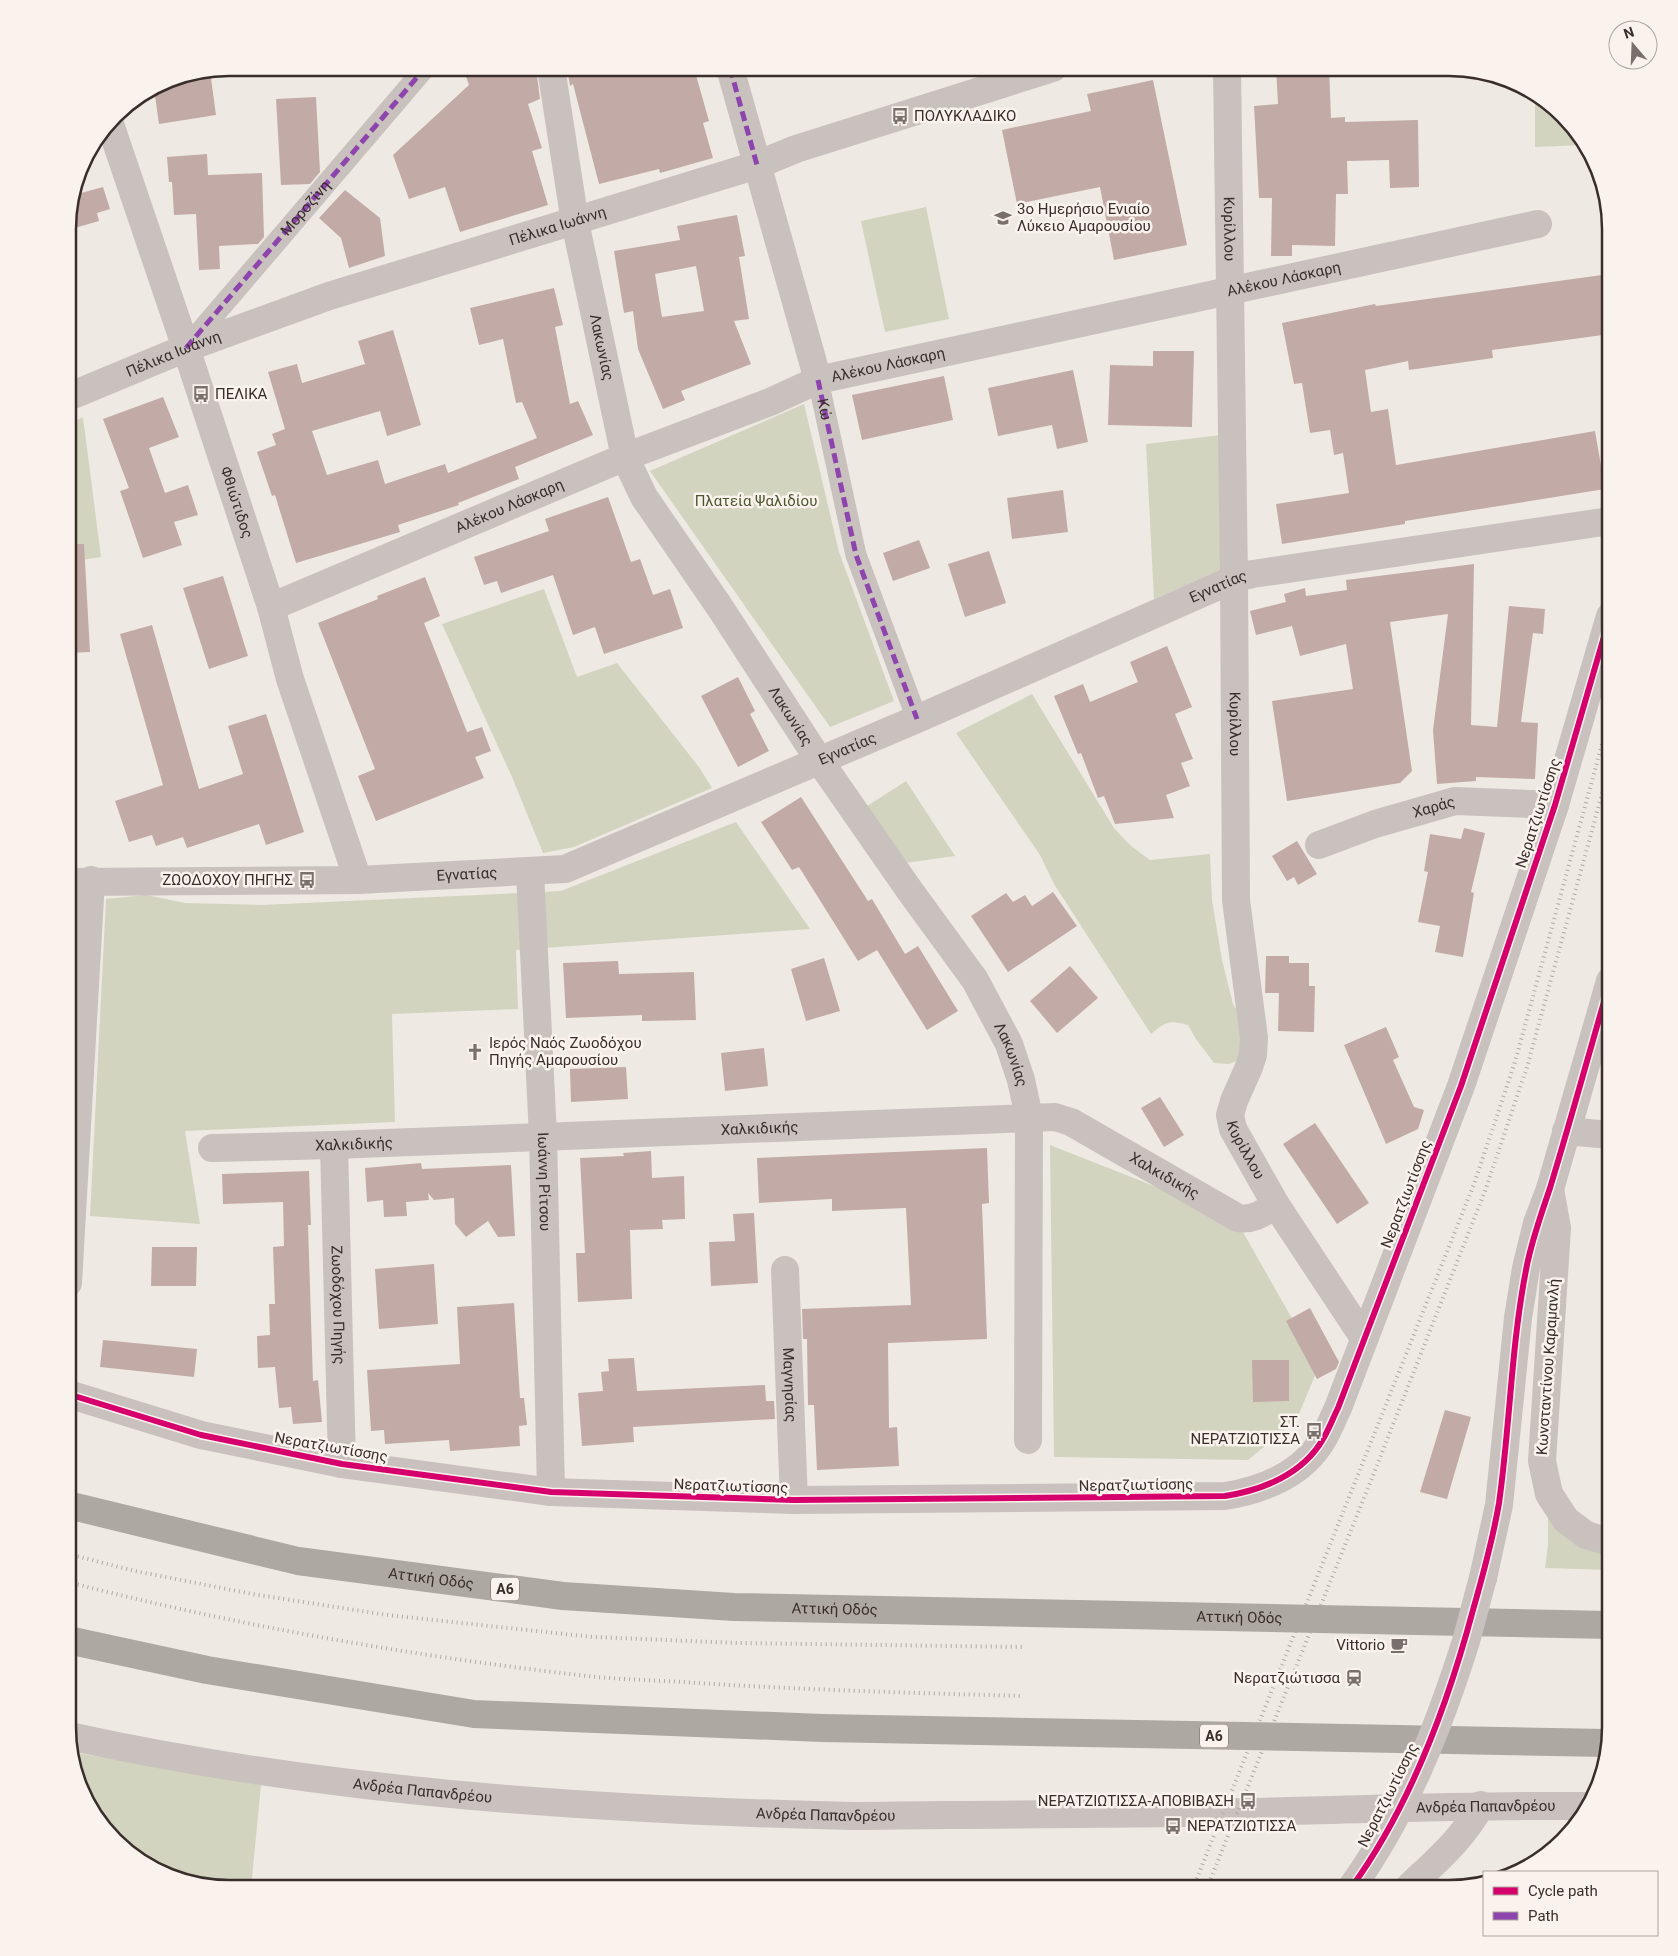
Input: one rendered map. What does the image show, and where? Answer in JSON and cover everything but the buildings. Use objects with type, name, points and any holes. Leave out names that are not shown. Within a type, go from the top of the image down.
[{"type":"highway","name":"Αττική Οδός","points":[[76,1507],[298,1562],[563,1596],[734,1607],[1602,1625]]},
{"type":"highway","name":"Α6","points":[[76,1642],[207,1670],[474,1714],[822,1728],[1600,1743]]},
{"type":"street","name":"Μοροζίνη","points":[[186,348],[417,77]]},
{"type":"street","name":"Λακωνίας","points":[[552,77],[576,222],[625,457],[644,497],[719,606],[820,760],[978,987],[1009,1044],[1021,1080],[1029,1117],[1028,1440]]},
{"type":"street","name":"Κώ","points":[[733,77],[818,380],[856,555],[916,719]]},
{"type":"street","name":"Πέλικα Ιωάννη","points":[[77,393],[186,348],[357,287],[576,222],[757,165],[796,149],[1024,77]]},
{"type":"street","name":"Κυρίλλου","points":[[1227,77],[1236,900],[1254,1038],[1253,1055],[1230,1115],[1233,1129],[1276,1205],[1364,1338]]},
{"type":"street","name":"Φθιώτιδος","points":[[112,130],[271,607],[290,679],[358,880]]},
{"type":"street","name":"Αλέκου Λάσκαρη","points":[[271,607],[625,457],[770,402],[818,380],[1538,224]]},
{"type":"street","name":"Εγνατίας","points":[[79,881],[358,880],[530,872],[565,868],[916,719],[1234,580],[1253,574],[1602,522]]},
{"type":"street","name":"Νερατζιωτίσσης","points":[[76,1397],[201,1435],[342,1464],[551,1492],[794,1500],[1215,1496],[1249,1492],[1270,1484],[1302,1466],[1323,1440],[1338,1408],[1461,1086],[1555,805],[1602,643]]},
{"type":"street","name":"Χαράς","points":[[1319,845],[1375,824],[1456,801],[1555,805]]},
{"type":"street","name":"Ιωάννη Ρίτσου","points":[[530,872],[543,1136],[551,1492]]},
{"type":"street","points":[[77,972],[79,881]]},
{"type":"street","name":"Νερατζιωτίσσης","points":[[1357,1880],[1394,1818],[1418,1769],[1466,1640],[1483,1578],[1499,1505],[1518,1318],[1526,1268],[1537,1223],[1550,1188],[1602,1008]]},
{"type":"street","name":"Χαλκιδικής","points":[[212,1148],[1055,1117],[1070,1122],[1238,1218],[1246,1220],[1256,1217],[1276,1205]]},
{"type":"street","points":[[1566,1131],[1602,1133]]},
{"type":"street","name":"Ζωοδόχου Πηγής","points":[[334,1145],[342,1464]]},
{"type":"street","name":"Κωνσταντίνου Καραμανλή","points":[[1550,1188],[1557,1228],[1542,1461],[1549,1494],[1566,1520],[1586,1535],[1602,1540]]},
{"type":"street","name":"Μαγνησίας","points":[[785,1270],[794,1500]]},
{"type":"street","name":"Ανδρέα Παπανδρέου","points":[[77,1738],[121,1748],[277,1774],[461,1795],[597,1806],[864,1816],[1142,1814],[1481,1805],[1579,1806]]},
{"type":"street","points":[[1416,1880],[1468,1829],[1481,1805]]},
{"type":"green space","points":[[1535,103],[1557,121],[1577,145],[1535,147]]},
{"type":"green space","points":[[926,207],[949,319],[885,332],[861,221]]},
{"type":"green space","name":"Πλατεία Ψαλιδίου","points":[[804,404],[839,552],[894,701],[830,727],[650,471]]},
{"type":"green space","points":[[83,417],[101,557],[77,561],[77,420]]},
{"type":"green space","points":[[1221,435],[1220,571],[1154,599],[1146,444]]},
{"type":"green space","points":[[544,589],[577,677],[617,663],[699,767],[712,788],[574,847],[543,853],[512,777],[442,624]]},
{"type":"green space","points":[[1032,694],[1114,828],[1130,845],[1150,860],[1210,854],[1212,900],[1222,960],[1233,1004],[1246,1026],[1242,1059],[1229,1064],[1214,1063],[1188,1025],[1172,1022],[1161,1026],[1151,1034],[1054,884],[1040,855],[956,733]]},
{"type":"green space","points":[[906,781],[955,856],[898,864],[861,810]]},
{"type":"green space","points":[[736,822],[810,929],[516,950],[518,1009],[392,1014],[395,1122],[185,1131],[200,1224],[90,1216],[106,899],[146,895],[185,903],[262,905],[561,891]]},
{"type":"green space","points":[[77,902],[78,902],[77,925]]},
{"type":"green space","points":[[1050,1145],[1235,1218],[1319,1366],[1296,1421],[1248,1460],[1054,1457]]},
{"type":"green space","points":[[1548,1504],[1602,1545],[1602,1570],[1545,1568],[1548,1546]]},
{"type":"green space","points":[[79,1753],[261,1785],[252,1880],[229,1880],[189,1875],[161,1864],[144,1854],[121,1835],[108,1820],[92,1795],[84,1776]]},
{"type":"railway","points":[[1196,1880],[1474,1184],[1515,1062],[1602,744]]},
{"type":"railway","points":[[1210,1880],[1485,1191],[1527,1067],[1602,794]]},
{"type":"railway","points":[[76,1556],[135,1571],[252,1594],[387,1615],[593,1637],[737,1643],[1024,1647]]},
{"type":"railway","points":[[76,1584],[196,1612],[326,1638],[456,1659],[587,1676],[779,1688],[1023,1696]]},
{"type":"marked path","points":[[186,348],[417,77]]},
{"type":"marked path","points":[[733,77],[757,165]]},
{"type":"marked path","points":[[818,380],[856,555],[917,719]]},
{"type":"cycle path","points":[[76,1397],[201,1435],[342,1464],[551,1492],[794,1500],[1225,1496],[1267,1485],[1305,1462],[1325,1435],[1338,1408],[1461,1086],[1555,805],[1602,643]]},
{"type":"cycle path","points":[[1356,1880],[1372,1857],[1409,1790],[1439,1719],[1463,1646],[1488,1557],[1499,1503],[1517,1328],[1528,1260],[1602,1009]]},
{"type":"place","name":"ΠΟΛΥΚΛΑΔΙΚΟ","points":[[900,116]]},
{"type":"place","name":"3ο Ημερήσιο Ενιαίο Λύκειο Αμαρουσίου","points":[[1003,218]]},
{"type":"place","name":"ΠΕΛΙΚΑ","points":[[201,394]]},
{"type":"place","name":"ΖΩΟΔΟΧΟΥ ΠΗΓΗΣ","points":[[307,880]]},
{"type":"place","name":"Ιερός Ναός Ζωοδόχου Πηγής Αμαρουσίου","points":[[475,1052]]},
{"type":"place","name":"ΣΤ. ΝΕΡΑΤΖΙΩΤΙΣΣΑ","points":[[1314,1431]]},
{"type":"place","name":"Vittorio","points":[[1399,1645]]},
{"type":"place","name":"Νερατζιώτισσα","points":[[1354,1678]]},
{"type":"place","name":"ΝΕΡΑΤΖΙΩΤΙΣΣΑ-ΑΠΟΒΙΒΑΣΗ","points":[[1248,1801]]},
{"type":"place","name":"ΝΕΡΑΤΖΙΩΤΙΣΣΑ","points":[[1173,1826]]}]
